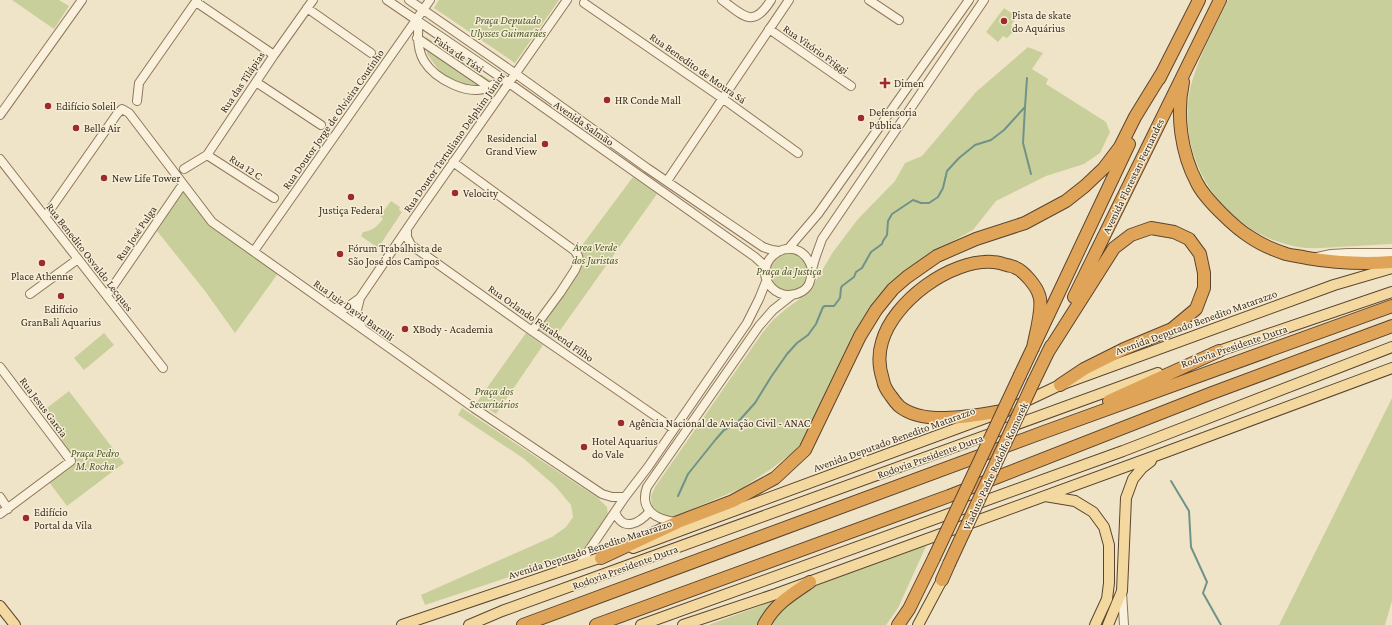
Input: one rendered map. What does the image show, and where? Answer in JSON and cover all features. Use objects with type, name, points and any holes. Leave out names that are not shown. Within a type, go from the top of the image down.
[{"type":"highway","name":"Avenida Florestan Fernandes","points":[[1033,348],[1162,73],[1199,0]]},
{"type":"highway","name":"Avenida Florestan Fernandes","points":[[1048,352],[1220,0]]},
{"type":"highway","points":[[1186,68],[1182,88],[1180,114],[1182,139],[1187,161],[1197,184],[1214,206],[1249,237],[1286,254],[1337,263],[1365,264],[1392,262]]},
{"type":"highway","points":[[600,558],[678,522],[733,500],[775,478],[805,450],[860,336],[876,310],[893,289],[907,277],[937,256],[976,239],[1025,223],[1066,201],[1085,186],[1104,168],[1120,147],[1135,117],[1162,73]]},
{"type":"highway","points":[[1048,352],[1114,248],[1132,235],[1151,228],[1174,232],[1189,239],[1200,254],[1204,273],[1204,288],[1196,309],[1172,329],[1124,349],[1090,366],[1060,386]]},
{"type":"highway","points":[[1007,410],[957,418],[934,418],[916,414],[899,406],[884,388],[879,365],[882,342],[890,323],[908,300],[928,283],[951,270],[972,264],[993,262],[1017,268],[1031,281],[1040,295],[1040,312],[1033,348]]},
{"type":"highway","name":"Rodovia Presidente Dutra","points":[[523,625],[1044,432],[1392,306]]},
{"type":"highway","points":[[596,625],[949,496],[1212,393],[1392,326]]},
{"type":"highway","name":"Viaduto Padre Rodolfo Komorek","points":[[898,625],[909,609],[934,558],[1033,348]]},
{"type":"highway","points":[[1044,432],[1219,351]]},
{"type":"highway","name":"Viaduto Padre Rodolfo Komorek","points":[[942,580],[1048,352]]},
{"type":"highway","points":[[764,625],[770,613],[779,604],[810,582]]},
{"type":"main road","name":"Avenida Deputado Benedito Matarazzo","points":[[402,625],[600,558],[649,543],[1007,410],[1060,386],[1334,284],[1392,268]]},
{"type":"main road","name":"Rodovia Presidente Dutra","points":[[469,625],[502,611],[1219,351],[1392,292]]},
{"type":"main road","points":[[640,625],[1123,451],[1392,347]]},
{"type":"main road","points":[[684,625],[810,582],[1163,454],[1392,368]]},
{"type":"main road","points":[[1108,625],[1122,591],[1126,498],[1133,479],[1142,468],[1163,454]]},
{"type":"main road","points":[[1045,496],[1075,501],[1093,512],[1104,527],[1109,545],[1109,583],[1107,599],[1095,625]]},
{"type":"main road","points":[[918,625],[942,580]]},
{"type":"main road","points":[[926,625],[942,580]]},
{"type":"main road","points":[[0,606],[15,625]]},
{"type":"main road","points":[[901,625],[909,609]]},
{"type":"main road","points":[[461,625],[502,611]]},
{"type":"street","points":[[0,115],[60,34],[82,0]]},
{"type":"street","name":"Rua das Tilápias","points":[[184,169],[207,155],[313,0]]},
{"type":"street","name":"Avenida Salmão","points":[[387,0],[755,256],[766,267]]},
{"type":"street","name":"Avenida Salmão","points":[[409,0],[516,74],[647,168],[763,247],[772,250],[783,250]]},
{"type":"street","name":"Rua Doutor Jorge de Olvieira Coutinho","points":[[254,251],[418,21],[430,0]]},
{"type":"street","name":"Rua Doutor Tertuliano Delphim Júnior","points":[[332,308],[346,308],[360,298],[453,162],[505,81],[516,74],[567,0]]},
{"type":"street","points":[[722,0],[744,15],[755,18],[760,15],[771,0]]},
{"type":"street","points":[[667,181],[789,0]]},
{"type":"street","points":[[869,0],[899,20]]},
{"type":"street","points":[[792,295],[779,293],[770,285],[767,279],[766,267],[773,255],[783,250],[818,214],[969,0]]},
{"type":"street","points":[[678,522],[662,519],[647,508],[644,502],[644,495],[647,487],[758,326],[773,310],[792,295],[805,289],[810,283],[812,268],[822,239],[984,0]]},
{"type":"street","points":[[137,101],[139,83],[196,1],[274,55]]},
{"type":"street","name":"Rua Benedito de Moura Sá","points":[[584,3],[722,98],[798,153]]},
{"type":"street","points":[[307,8],[372,53]]},
{"type":"street","points":[[418,21],[417,38],[424,61],[444,80],[454,85],[472,90],[482,89],[505,81]]},
{"type":"street","name":"Rua Vitório Friggi","points":[[769,29],[850,86]]},
{"type":"street","name":"Faixa de Táxi","points":[[417,38],[489,87]]},
{"type":"street","points":[[256,82],[321,125]]},
{"type":"street","name":"Rua Juiz David Barrilli","points":[[44,217],[117,114],[122,109],[125,110],[129,113],[212,222],[506,430],[602,494],[612,497],[625,496]]},
{"type":"street","name":"Rua 12 C","points":[[207,155],[274,198]]},
{"type":"street","name":"Rua Benedito Osvaldo Lecques","points":[[0,159],[163,368]]},
{"type":"street","points":[[453,162],[575,251],[578,256],[578,264],[572,274],[532,331]]},
{"type":"street","points":[[636,173],[647,168]]},
{"type":"street","name":"Rua José Pulga","points":[[107,295],[184,184]]},
{"type":"street","name":"Rua Orlando Feirabend Filho","points":[[408,228],[407,237],[412,245],[532,331],[674,429]]},
{"type":"street","points":[[783,250],[801,252],[810,262],[812,268]]},
{"type":"street","points":[[1311,258],[1330,254],[1392,253]]},
{"type":"street","points":[[30,294],[78,259]]},
{"type":"street","points":[[579,565],[625,496],[648,467],[747,323],[760,299],[767,279]]},
{"type":"street","name":"Rua Doutor Tertuliano Delphim Júnior","points":[[360,298],[356,314],[362,329]]},
{"type":"street","name":"Rua Jesus Garcia","points":[[0,367],[71,461],[8,509]]},
{"type":"street","points":[[0,497],[8,509],[0,514]]},
{"type":"street","points":[[615,512],[617,518],[621,521],[631,524],[640,521],[650,511]]},
{"type":"street","points":[[1122,591],[1124,625]]},
{"type":"green space","points":[[12,0],[59,0],[69,6],[54,29]]},
{"type":"green space","name":"Praça Deputado Ulysses Guimarães","points":[[439,0],[559,0],[515,63],[434,8]]},
{"type":"green space","points":[[1228,0],[1392,0],[1392,244],[1308,248],[1298,247],[1273,240],[1250,228],[1230,212],[1213,193],[1200,171],[1192,147],[1188,121],[1189,95],[1200,58]]},
{"type":"green space","name":"Pista de skate do Aquárius","points":[[1004,8],[1017,17],[1011,25],[1016,29],[1007,38],[1003,36],[998,42],[986,32]]},
{"type":"green space","points":[[426,37],[491,81],[477,87],[454,82],[441,73],[427,54]]},
{"type":"green space","points":[[1028,47],[1043,53],[1032,69],[1048,79],[1046,84],[1106,122],[1110,132],[1100,153],[1084,164],[1046,176],[996,201],[973,230],[933,252],[892,284],[800,447],[771,469],[742,488],[671,518],[664,516],[652,506],[651,496],[655,487],[763,332],[773,320],[811,289],[833,252],[858,219],[895,181],[905,163],[922,156],[976,92]]},
{"type":"green space","name":"Área Verde dos Juristas","points":[[633,177],[657,194],[554,339],[535,328],[578,267],[577,252]]},
{"type":"green space","points":[[185,188],[211,223],[279,272],[235,333],[205,291],[157,231]]},
{"type":"green space","points":[[391,201],[400,207],[399,210],[402,212],[378,248],[361,236],[363,232],[377,226],[383,219],[380,216]]},
{"type":"green space","name":"Praça da Justiça","points":[[793,251],[808,263],[808,278],[801,287],[792,293],[776,287],[768,272],[774,256]]},
{"type":"green space","points":[[104,333],[114,345],[84,370],[74,358]]},
{"type":"green space","name":"Praça dos Securitários","points":[[526,333],[543,345],[496,414],[477,402]]},
{"type":"green space","name":"Praça Pedro M. Rocha","points":[[69,391],[124,463],[67,506],[49,482],[75,463],[52,432],[57,428],[43,411]]},
{"type":"green space","points":[[1392,398],[1392,601],[1385,625],[1279,625]]},
{"type":"green space","points":[[462,408],[598,498],[607,507],[608,515],[584,552],[425,605],[421,595],[552,537],[566,527],[573,517],[571,505],[555,486],[523,458],[458,415]]},
{"type":"green space","points":[[927,544],[898,608],[886,625],[772,625],[784,607],[809,588]]},
{"type":"green space","points":[[776,600],[763,614],[760,625],[708,625]]},
{"type":"waterway","points":[[678,496],[688,474],[716,439],[724,430],[737,423],[755,403],[787,354],[797,343],[808,335],[816,324],[823,307],[834,306],[840,298],[842,286],[854,277],[856,272],[862,268],[871,252],[882,244],[887,235],[888,221],[892,214],[913,200],[921,203],[929,203],[938,197],[943,188],[947,171],[959,158],[975,145],[991,140],[1004,130],[1025,107],[1027,78]]},
{"type":"waterway","points":[[1025,107],[1023,143],[1031,174]]},
{"type":"waterway","points":[[1171,481],[1189,511],[1191,547],[1207,582],[1203,593],[1221,625]]},
{"type":"place","name":"Pista de skate do Aquárius","points":[[1004,21]]},
{"type":"place","name":"Dimen","points":[[885,83]]},
{"type":"place","name":"HR Conde Mall","points":[[607,100]]},
{"type":"place","name":"Edifício Soleil","points":[[48,106]]},
{"type":"place","name":"Defensoria Pública","points":[[861,118]]},
{"type":"place","name":"Belle Air","points":[[76,128]]},
{"type":"place","name":"Residencial Grand View","points":[[545,144]]},
{"type":"place","name":"New Life Tower","points":[[104,178]]},
{"type":"place","name":"Velocity","points":[[455,193]]},
{"type":"place","name":"Justiça Federal","points":[[351,197]]},
{"type":"place","name":"Fórum Trabalhista de São José dos Campos","points":[[340,254]]},
{"type":"place","name":"Place Athenne","points":[[42,263]]},
{"type":"place","name":"Edifício GranBali Aquarius","points":[[61,296]]},
{"type":"place","name":"XBody - Academia","points":[[405,329]]},
{"type":"place","name":"Agência Nacional de Aviação Civil - ANAC","points":[[621,423]]},
{"type":"place","name":"Hotel Aquarius do Vale","points":[[584,447]]},
{"type":"place","name":"Edifício Portal da Vila","points":[[26,518]]}]
